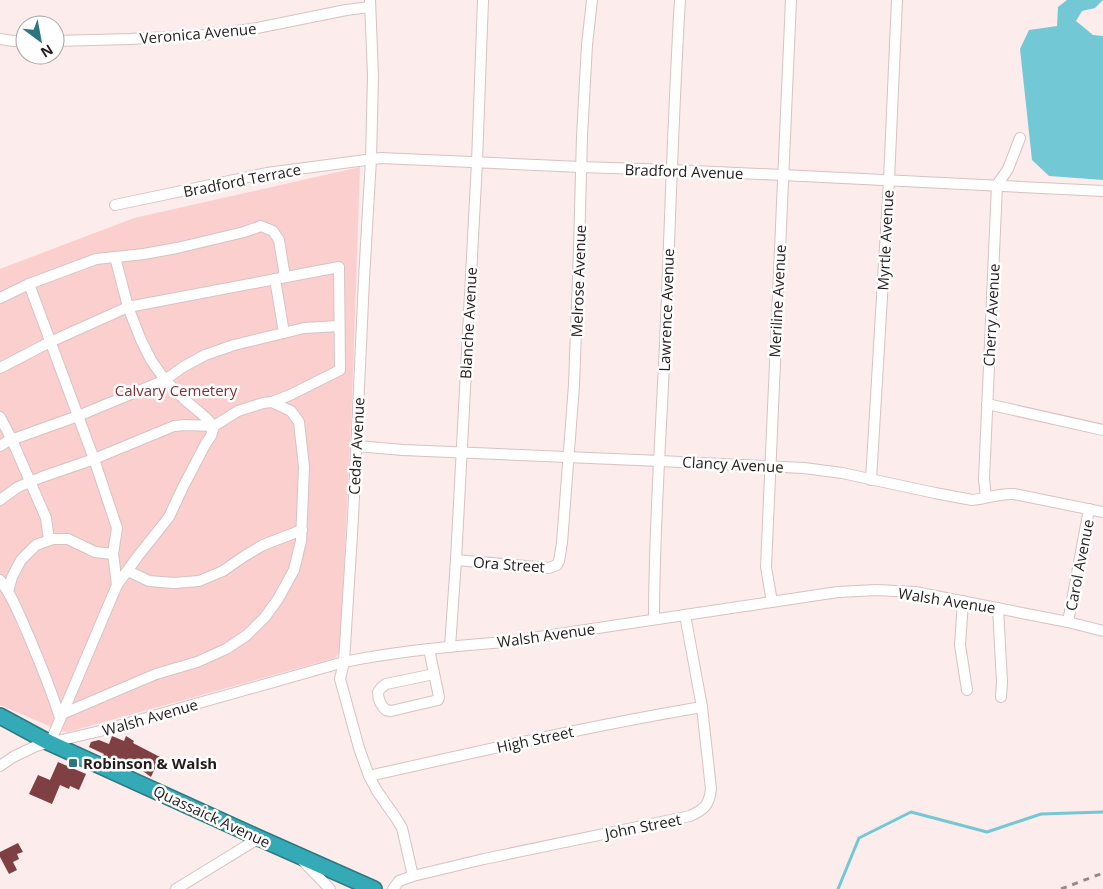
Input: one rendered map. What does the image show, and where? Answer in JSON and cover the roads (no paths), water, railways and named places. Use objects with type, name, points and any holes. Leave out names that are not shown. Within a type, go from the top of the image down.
[{"type":"highway","name":"Quassaick Avenue","points":[[0,716],[50,743],[374,889]]},
{"type":"highway","name":"Quassaick Avenue","points":[[0,727],[50,743]]},
{"type":"street","name":"Blanche Avenue","points":[[450,646],[477,162],[483,0]]},
{"type":"street","name":"Melrose Avenue","points":[[559,561],[574,385],[582,136],[592,0]]},
{"type":"street","name":"Lawrence Avenue","points":[[654,619],[654,566],[660,461],[675,73],[680,0]]},
{"type":"street","name":"Meriline Avenue","points":[[772,602],[766,567],[791,0]]},
{"type":"street","name":"Myrtle Avenue","points":[[871,480],[889,180],[897,0]]},
{"type":"street","name":"Veronica Avenue","points":[[65,41],[204,35],[252,29],[370,4]]},
{"type":"street","name":"Cedar Avenue","points":[[370,4],[373,76],[371,159],[357,446],[344,662],[340,679],[359,748],[369,776],[402,828],[413,876]]},
{"type":"street","points":[[0,39],[15,40]]},
{"type":"street","name":"Cherry Avenue","points":[[986,497],[984,480],[997,185],[1008,169],[1020,138]]},
{"type":"street","name":"Bradford Avenue","points":[[371,159],[672,170],[1103,191]]},
{"type":"street","name":"Bradford Terrace","points":[[115,205],[267,173],[371,159]]},
{"type":"street","points":[[0,298],[29,284],[96,259],[144,254],[177,248],[261,226],[273,230],[279,240],[284,333]]},
{"type":"street","points":[[115,257],[128,307],[151,360],[165,380],[214,426]]},
{"type":"street","points":[[0,368],[50,342],[128,307],[339,267],[340,370],[290,395],[238,411],[214,426],[174,426],[94,459],[18,487],[0,500]]},
{"type":"street","points":[[29,284],[94,459],[117,528],[113,554],[117,585]]},
{"type":"street","points":[[0,446],[165,380],[205,355],[234,345],[304,328],[340,326]]},
{"type":"street","points":[[61,716],[156,674],[197,662],[226,649],[247,636],[265,617],[278,599],[294,570],[301,541],[304,467],[299,422],[291,411],[272,402]]},
{"type":"street","points":[[987,404],[1103,430]]},
{"type":"street","points":[[0,416],[46,518],[49,540]]},
{"type":"street","points":[[50,743],[117,585],[169,517],[183,487],[212,436],[214,426]]},
{"type":"street","name":"Clancy Avenue","points":[[357,446],[403,450],[804,468],[842,473],[935,494],[972,500],[1003,493],[1014,494],[1103,512]]},
{"type":"street","name":"Carol Avenue","points":[[1068,622],[1089,509]]},
{"type":"street","points":[[128,571],[149,581],[174,583],[199,581],[223,571],[263,545],[302,530]]},
{"type":"street","points":[[8,592],[12,577],[21,560],[36,545],[53,538],[68,539],[96,552],[113,554]]},
{"type":"street","name":"Ora Street","points":[[456,560],[549,568],[558,565],[559,561]]},
{"type":"street","points":[[0,580],[22,621],[61,716]]},
{"type":"street","name":"Walsh Avenue","points":[[0,766],[24,751],[50,743],[344,662],[379,655],[450,646],[505,642],[838,592],[876,590],[915,592],[1068,622],[1103,631]]},
{"type":"street","points":[[962,601],[960,645],[967,690]]},
{"type":"street","points":[[998,608],[1002,682],[1001,697]]},
{"type":"street","name":"John Street","points":[[393,889],[399,881],[413,876],[484,859],[690,816],[702,811],[710,800],[711,789],[702,707],[685,615]]},
{"type":"street","points":[[429,649],[439,697],[437,700],[391,711],[386,710],[381,705],[378,692],[384,686],[434,674]]},
{"type":"street","name":"High Street","points":[[369,776],[637,718],[702,707]]},
{"type":"street","points":[[176,889],[259,838]]},
{"type":"street","points":[[297,855],[330,889]]},
{"type":"water","points":[[1067,0],[1103,0],[1095,8],[1082,11],[1076,21],[1093,35],[1103,36],[1103,180],[1049,176],[1032,160],[1020,49],[1029,30],[1057,26],[1058,7]]},
{"type":"waterway","points":[[838,889],[859,838],[911,812],[987,832],[1041,814],[1103,812]]},
{"type":"railway","points":[[1061,889],[1103,873]]},
{"type":"place","name":"Robinson & Walsh","points":[[73,763]]},
{"type":"park label","name":"Calvary Cemetery","points":[[176,390]]}]
